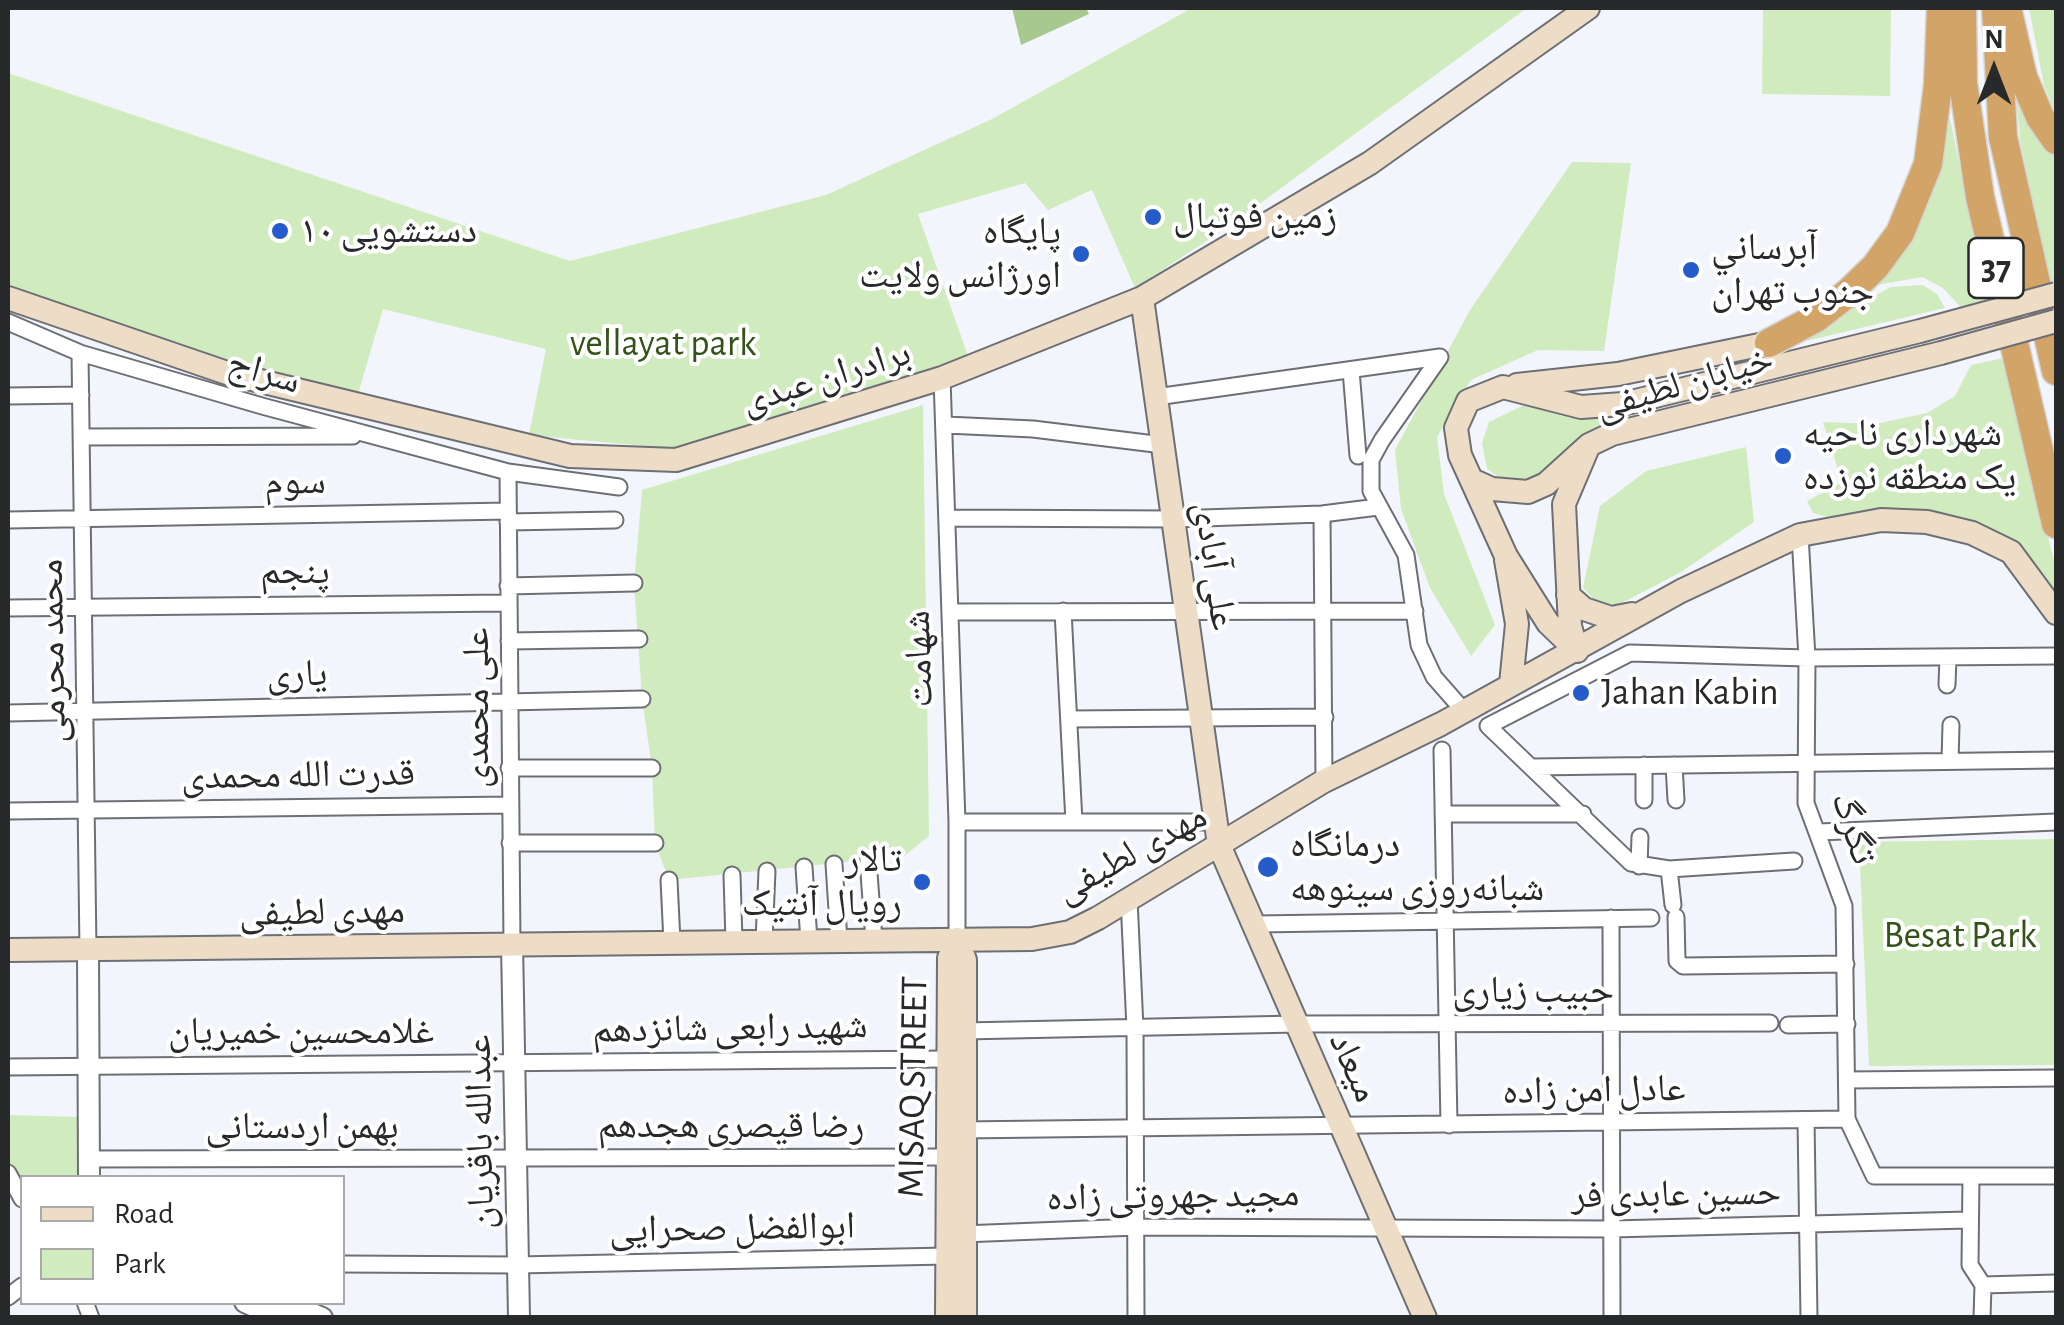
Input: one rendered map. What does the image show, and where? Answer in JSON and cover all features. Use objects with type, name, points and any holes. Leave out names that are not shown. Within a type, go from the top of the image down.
[{"type":"highway","points":[[1770,343],[1816,318],[1848,293],[1900,232],[1928,164],[1938,85],[1941,8]]},
{"type":"highway","name":"37","points":[[1962,8],[1963,82],[1973,156],[2056,524]]},
{"type":"highway","name":"37","points":[[1996,8],[2003,137],[2056,371]]},
{"type":"highway","points":[[2008,8],[2023,77],[2040,117],[2056,140]]},
{"type":"main road","name":"برادران عبدی","points":[[8,298],[227,373],[570,456],[676,460],[942,378],[1142,298],[1370,162],[1588,8]]},
{"type":"main road","name":"خیابان لطیفی","points":[[1503,386],[1566,404],[1601,407],[1920,332],[2056,294]]},
{"type":"main road","name":"علی آبادی","points":[[1142,298],[1218,833]]},
{"type":"main road","name":"خیابان لطیفی","points":[[1472,480],[1492,490],[1528,492],[1546,484],[1590,445],[1647,424],[2056,321]]},
{"type":"main road","points":[[1577,650],[1548,623],[1506,556],[1460,455],[1460,415],[1478,394],[1503,386],[1618,374],[1770,343]]},
{"type":"main road","points":[[1577,650],[1568,595],[1564,504],[1590,445]]},
{"type":"main road","name":"مهدی لطیفی","points":[[8,950],[1032,939],[1070,932],[1128,899],[1218,833],[1463,710],[1739,561],[1800,535],[1881,520],[1927,522],[1972,532],[2011,552],[2056,613]]},
{"type":"main road","points":[[1506,556],[1517,624],[1511,684]]},
{"type":"main road","points":[[1568,595],[1584,609],[1611,618],[1650,610]]},
{"type":"main road","name":"میعاد","points":[[1218,833],[1425,1318]]},
{"type":"main road","name":"MISAQ STREET","points":[[957,939],[965,960],[965,1318]]},
{"type":"main road","name":"MISAQ STREET","points":[[946,1318],[948,958],[957,939]]},
{"type":"street","name":"سراج","points":[[8,322],[80,352],[372,436],[508,472],[619,487]]},
{"type":"street","name":"محمد محرمی","points":[[80,352],[88,949]]},
{"type":"street","points":[[1156,397],[1440,357],[1372,460],[1372,491],[1406,555],[1419,645],[1434,677],[1463,710]]},
{"type":"street","points":[[1351,370],[1358,456]]},
{"type":"street","name":"شهامت","points":[[942,378],[958,822],[957,939]]},
{"type":"street","points":[[8,396],[81,394]]},
{"type":"street","points":[[946,425],[1033,429],[1162,444]]},
{"type":"street","points":[[82,437],[372,436]]},
{"type":"street","name":"علی محمدی","points":[[508,472],[512,944]]},
{"type":"street","points":[[948,518],[1173,518],[1322,514],[1378,507]]},
{"type":"street","points":[[1322,514],[1324,781]]},
{"type":"street","name":"سوم","points":[[8,520],[508,516],[615,520]]},
{"type":"street","name":"تگرگ","points":[[1800,535],[1808,814],[1819,832],[1844,906],[1846,1119]]},
{"type":"street","name":"پنجم","points":[[8,608],[508,594],[634,583]]},
{"type":"street","points":[[1063,610],[1074,822]]},
{"type":"street","points":[[950,612],[1414,610]]},
{"type":"street","points":[[508,641],[639,639]]},
{"type":"street","points":[[1577,650],[1588,673]]},
{"type":"street","points":[[1794,860],[1669,869],[1639,866],[1622,857],[1583,814],[1488,726],[1623,655],[2056,656]]},
{"type":"street","points":[[1947,685],[1948,657]]},
{"type":"street","name":"یاری","points":[[8,713],[642,699]]},
{"type":"street","points":[[1068,719],[1325,716]]},
{"type":"street","points":[[1950,761],[1951,724]]},
{"type":"street","points":[[1442,750],[1449,1125]]},
{"type":"street","points":[[1534,768],[2056,760]]},
{"type":"street","points":[[1674,764],[1676,800]]},
{"type":"street","points":[[1644,765],[1644,800]]},
{"type":"street","points":[[509,768],[652,768]]},
{"type":"street","name":"قدرت الله محمدی","points":[[8,810],[510,806]]},
{"type":"street","points":[[1443,814],[1583,814]]},
{"type":"street","points":[[958,822],[1074,822],[1218,833]]},
{"type":"street","points":[[1819,832],[2056,822]]},
{"type":"street","points":[[1639,866],[1640,837]]},
{"type":"street","points":[[510,843],[655,843]]},
{"type":"street","points":[[868,860],[874,940]]},
{"type":"street","points":[[834,864],[839,940]]},
{"type":"street","points":[[804,868],[809,941]]},
{"type":"street","points":[[1669,869],[1677,961],[1683,966],[1846,964]]},
{"type":"street","points":[[764,942],[766,872]]},
{"type":"street","points":[[732,875],[734,942]]},
{"type":"street","points":[[670,880],[672,942]]},
{"type":"street","points":[[1128,899],[1135,1028],[1136,1318]]},
{"type":"street","points":[[1611,918],[1612,1318]]},
{"type":"street","points":[[1257,924],[1652,918]]},
{"type":"street","name":"عبدالله باقریان","points":[[512,944],[519,1318]]},
{"type":"street","points":[[88,949],[89,1168]]},
{"type":"street","name":"حبیب زیاری","points":[[964,1031],[1297,1024],[1770,1023]]},
{"type":"street","points":[[1788,1025],[1847,1024]]},
{"type":"street","name":"شهید رابعی شانزدهم","points":[[514,1063],[946,1058]]},
{"type":"street","name":"غلامحسین خمیریان","points":[[8,1067],[514,1063]]},
{"type":"street","points":[[1847,1080],[2056,1078]]},
{"type":"street","points":[[1846,1119],[1874,1176],[2056,1176]]},
{"type":"street","name":"عادل امن زاده","points":[[962,1130],[1136,1131],[1846,1119]]},
{"type":"street","points":[[1806,1120],[1809,1318]]},
{"type":"street","name":"رضا قیصری هجدهم","points":[[516,1160],[946,1157]]},
{"type":"street","name":"بهمن اردستانی","points":[[89,1168],[516,1160]]},
{"type":"street","points":[[1971,1176],[1970,1264],[1983,1285],[1982,1318]]},
{"type":"street","name":"حسین عابدی‌ فر","points":[[1385,1226],[1612,1229],[1968,1220]]},
{"type":"street","name":"مجید جهروتی زاده","points":[[963,1234],[1136,1227],[1385,1226]]},
{"type":"street","name":"ابوالفضل صحرایی","points":[[345,1264],[518,1265],[946,1256]]},
{"type":"street","points":[[1983,1285],[2056,1283]]},
{"type":"street","points":[[252,1305],[281,1318]]},
{"type":"street","points":[[291,1305],[322,1318]]},
{"type":"green space","points":[[1012,8],[1086,8],[1089,14],[1021,45]]},
{"type":"green space","name":"vellayat park","points":[[1192,8],[1527,8],[1232,224],[1135,288],[1092,190],[1048,210],[1025,183],[918,214],[968,356],[674,449],[529,435],[546,349],[383,309],[358,394],[229,364],[8,288],[8,73],[570,261],[826,195],[992,119]]},
{"type":"green space","points":[[1763,8],[1891,8],[1890,96],[1762,94]]},
{"type":"green space","points":[[2029,8],[2056,8],[2056,116],[2044,85]]},
{"type":"green space","points":[[2016,92],[2037,137],[2056,154],[2056,285],[2051,286],[2020,140]]},
{"type":"green space","points":[[1950,118],[1987,302],[1963,310],[1943,288],[1922,277],[1871,286],[1943,120]]},
{"type":"green space","points":[[1572,162],[1631,163],[1604,351],[1538,350],[1471,380],[1437,437],[1444,494],[1495,625],[1471,656],[1430,588],[1401,509],[1395,450],[1470,310]]},
{"type":"green space","points":[[1923,285],[1937,294],[1945,308],[1806,341],[1827,322],[1891,287]]},
{"type":"green space","points":[[2003,358],[2056,569],[2056,592],[2015,544],[1962,517],[1920,510],[1828,517],[1813,513],[1807,501],[1842,482],[1823,422],[1875,424],[1927,413],[1955,396],[1971,365]]},
{"type":"green space","points":[[923,405],[929,836],[904,856],[669,880],[655,843],[652,768],[642,699],[634,583],[642,490]]},
{"type":"green space","points":[[1524,405],[1570,418],[1616,417],[1579,436],[1547,472],[1528,483],[1503,480],[1487,469],[1482,443],[1489,422]]},
{"type":"green space","points":[[1746,447],[1754,522],[1681,572],[1620,604],[1598,604],[1583,588],[1600,506],[1646,471]]},
{"type":"green space","name":"Besat Park","points":[[2056,839],[2056,1065],[1869,1066],[1859,842]]},
{"type":"green space","points":[[8,1115],[80,1117],[81,1175],[20,1175],[20,1182],[8,1160]]},
{"type":"place","name":"زمین فوتبال","points":[[1153,217]]},
{"type":"place","name":"دستشویی ۱۰","points":[[280,231]]},
{"type":"place","name":"پایگاه اورژانس ولایت","points":[[1081,254]]},
{"type":"place","name":"آبرساني جنوب تهران","points":[[1691,270]]},
{"type":"place","name":"شهرداری ناحیه یک منطقه نوزده","points":[[1783,456]]},
{"type":"place","name":"Jahan Kabin","points":[[1581,693]]},
{"type":"place","name":"درمانگاه شبانه‌روزی سینوهه","points":[[1268,867]]},
{"type":"place","name":"تالار رویال آنتیک","points":[[922,882]]}]
